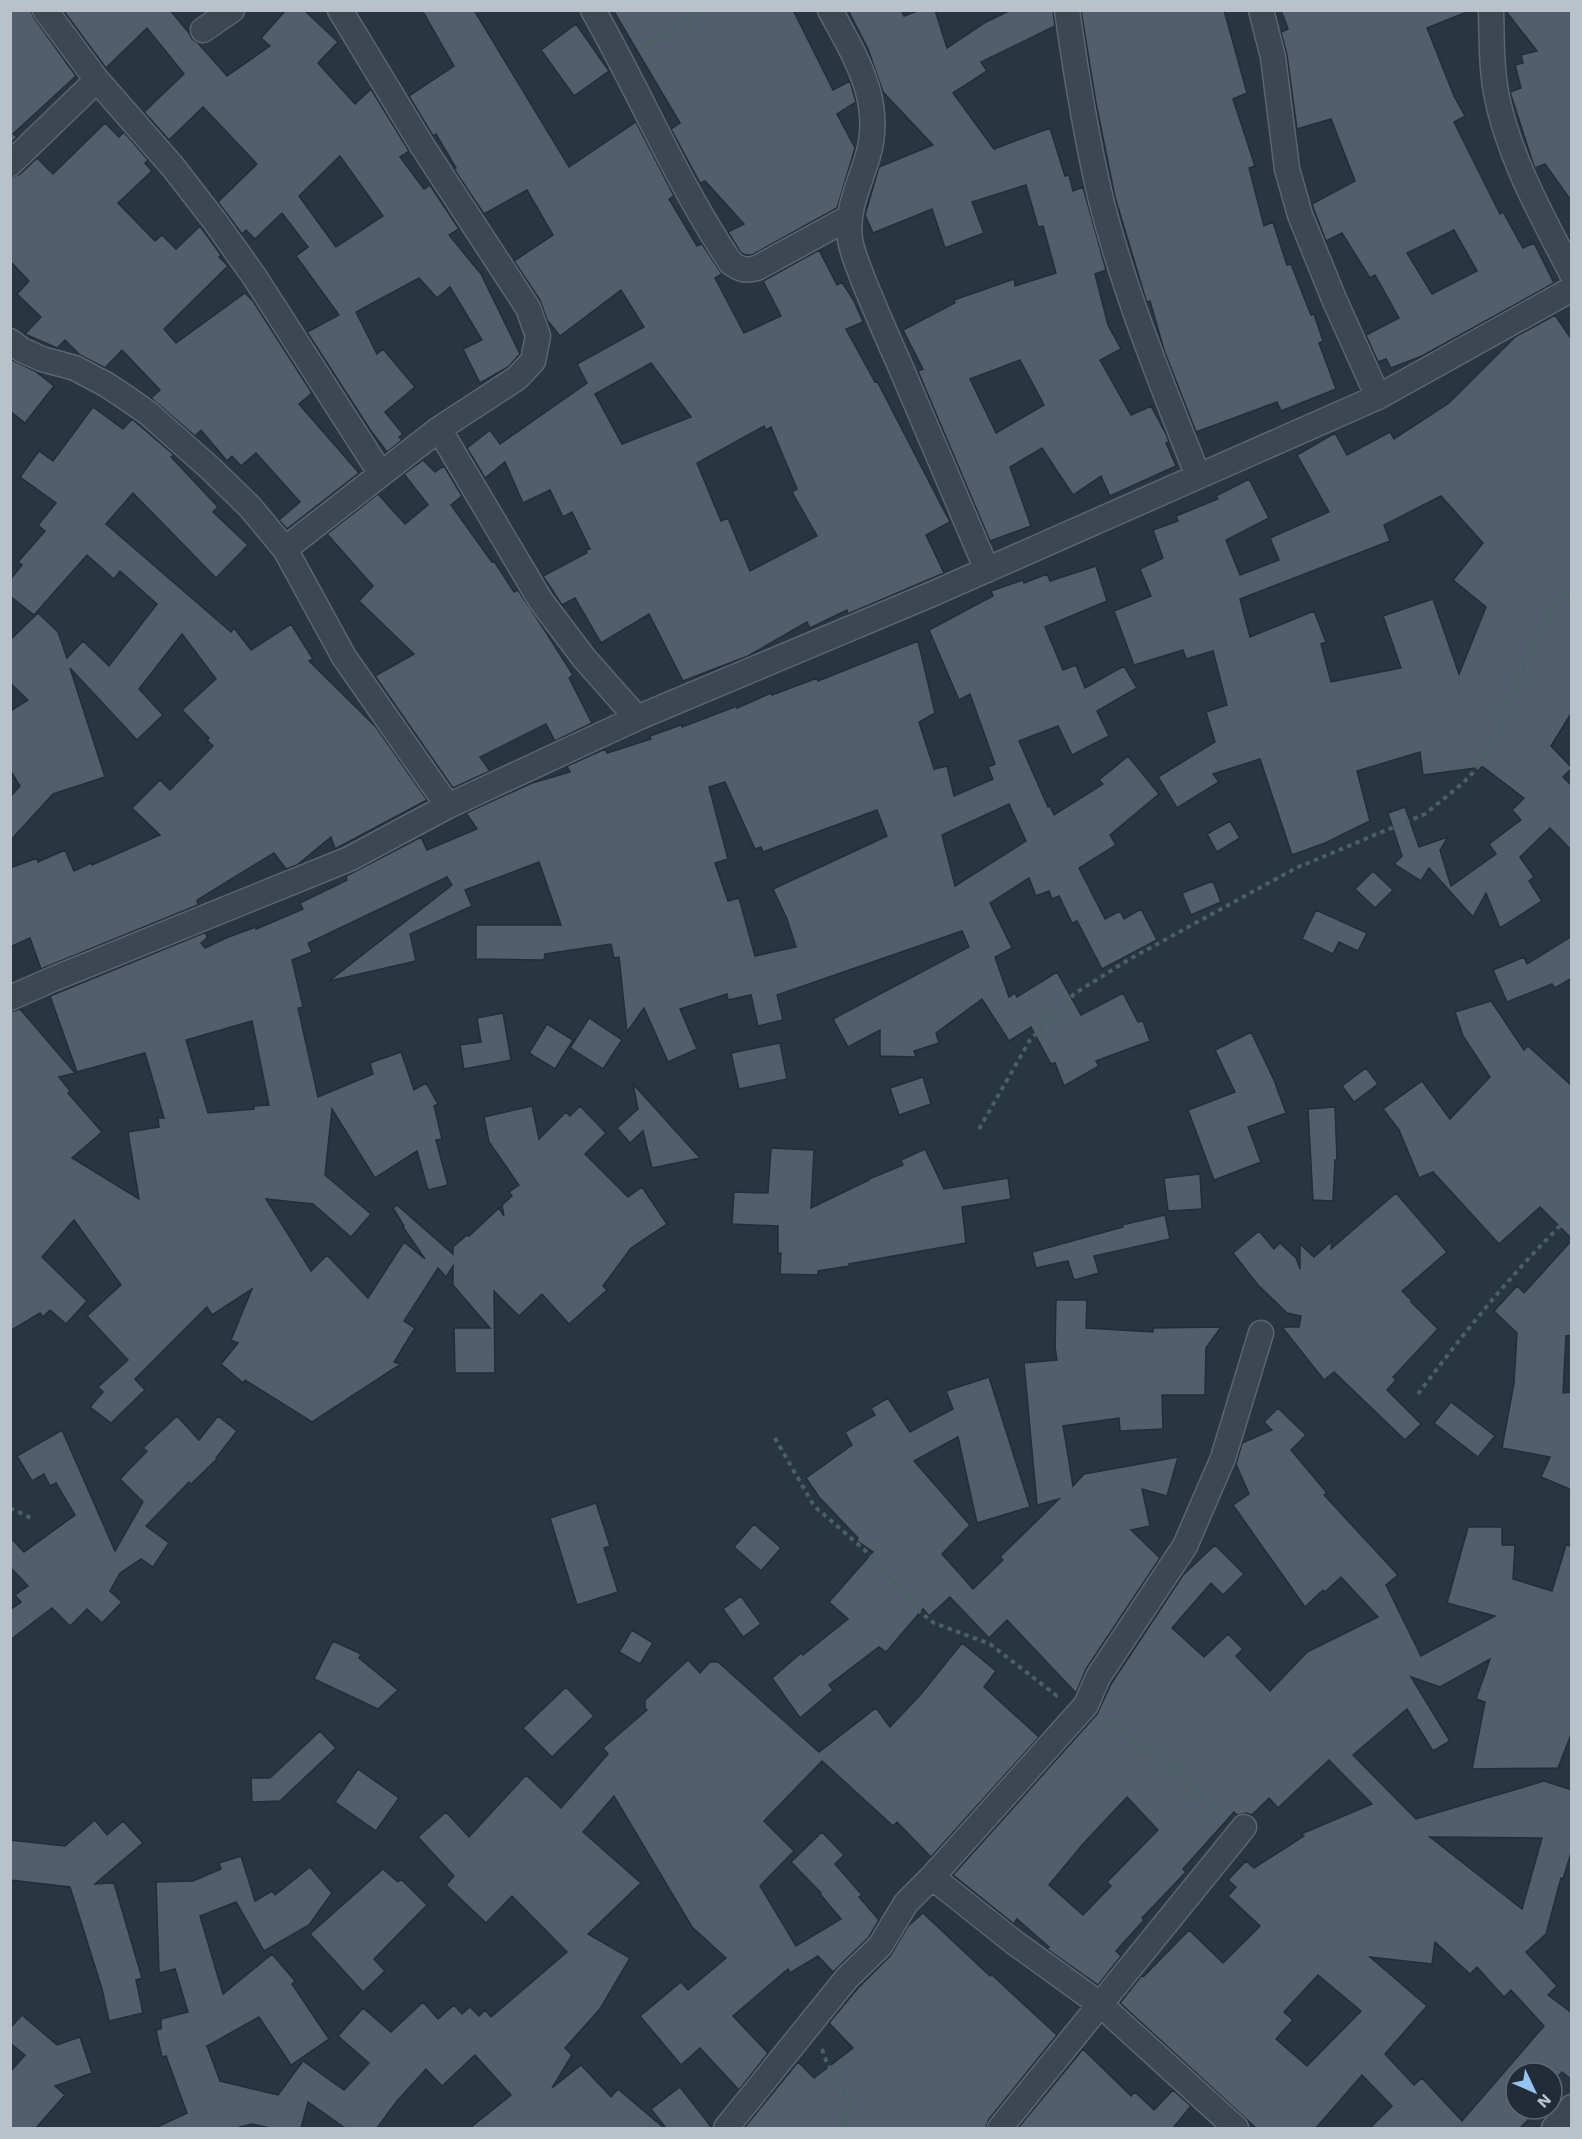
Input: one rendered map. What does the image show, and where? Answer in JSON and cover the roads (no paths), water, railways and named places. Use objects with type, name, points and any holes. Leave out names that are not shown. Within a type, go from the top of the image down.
[{"type":"street","points":[[45,10],[97,80],[173,166],[214,220],[254,276],[381,474]]},
{"type":"street","points":[[203,30],[232,10]]},
{"type":"street","points":[[285,549],[439,429],[517,378],[533,361],[538,336],[528,308],[423,147],[340,10]]},
{"type":"street","points":[[593,10],[622,61],[657,135],[731,263],[747,271],[757,268],[850,217]]},
{"type":"street","points":[[830,10],[861,72],[874,118],[870,147],[850,217],[849,238],[881,324],[987,570]]},
{"type":"street","points":[[1066,10],[1084,125],[1120,267],[1155,369],[1198,476]]},
{"type":"street","points":[[1261,10],[1273,57],[1287,169],[1300,215],[1334,299],[1378,397]]},
{"type":"street","points":[[1491,10],[1492,58],[1497,101],[1538,209],[1572,274]]},
{"type":"street","points":[[10,164],[97,80]]},
{"type":"street","points":[[10,998],[349,859],[448,806],[637,718],[987,570],[1378,397],[1572,289]]},
{"type":"street","points":[[10,341],[22,350],[42,359],[75,368],[148,413],[250,507],[285,549],[344,657],[448,806]]},
{"type":"street","points":[[439,429],[519,562],[540,602],[584,658],[637,718]]},
{"type":"street","points":[[726,2128],[848,1978],[880,1946],[906,1903],[1086,1705],[1098,1677],[1185,1546],[1223,1458],[1261,1334]]},
{"type":"street","points":[[1000,2128],[1101,2005],[1235,1826]]},
{"type":"street","points":[[932,1877],[1015,1943],[1101,2005],[1236,2128]]},
{"type":"street","points":[[1554,2128],[1572,2107]]}]
